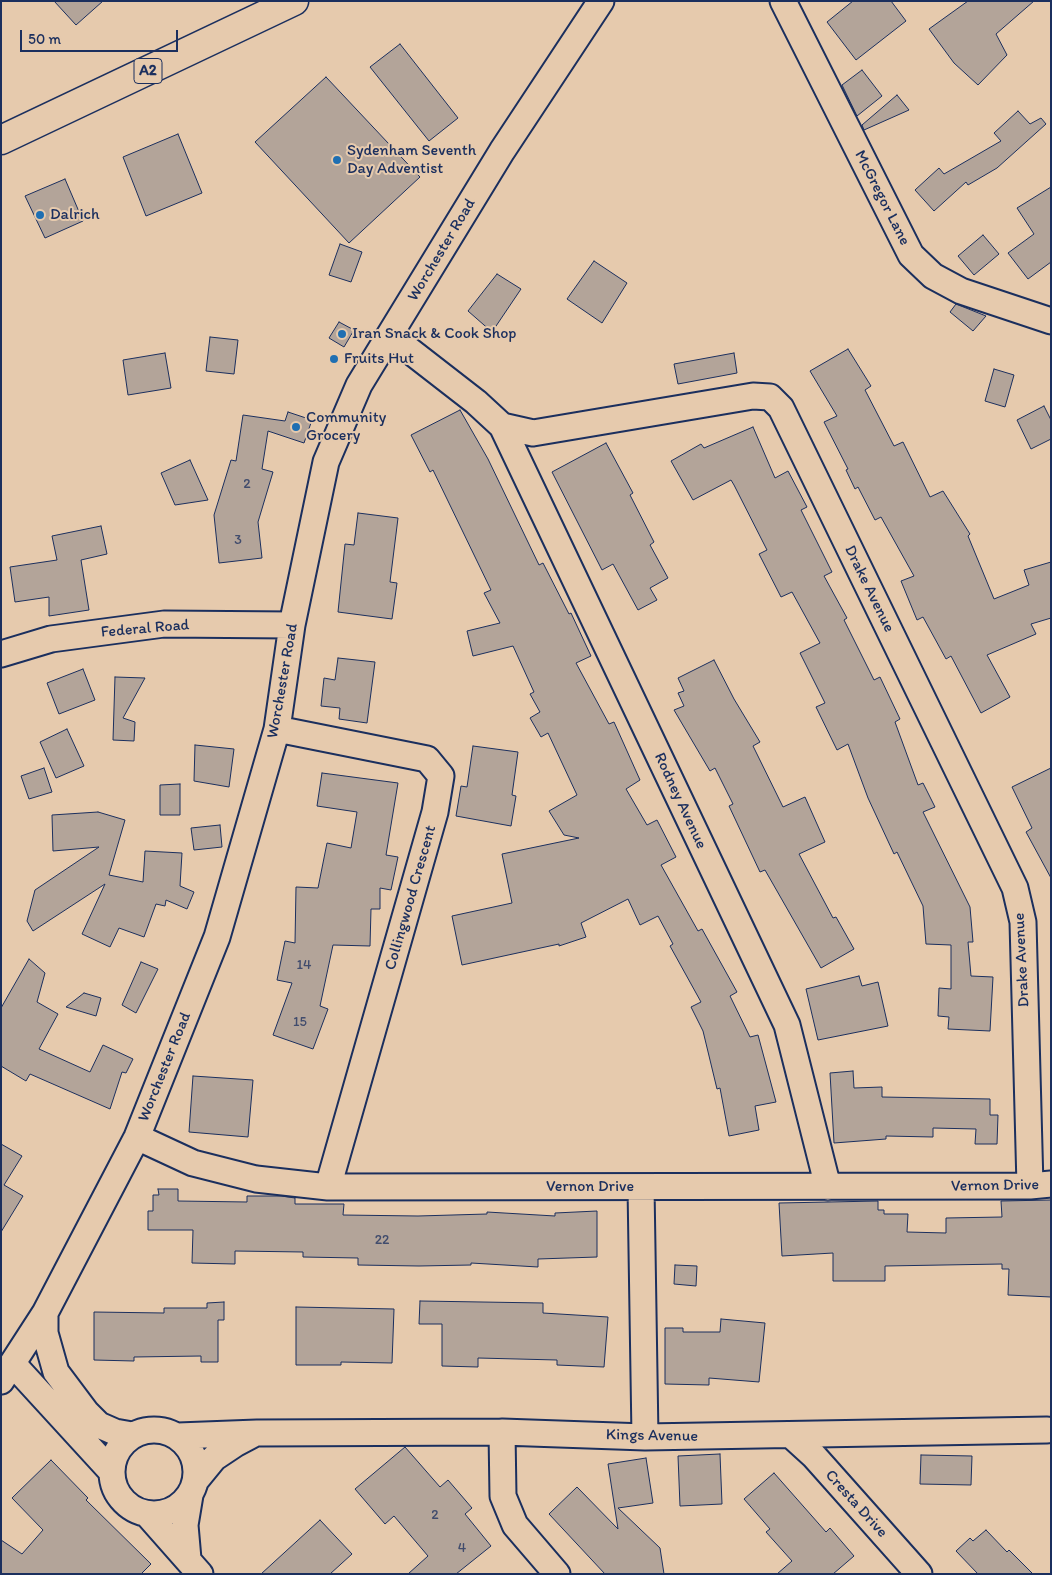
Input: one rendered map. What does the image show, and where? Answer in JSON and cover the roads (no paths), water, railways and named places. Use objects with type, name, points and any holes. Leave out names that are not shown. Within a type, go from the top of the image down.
[{"type":"main road","name":"A2","points":[[1,140],[294,1]]},
{"type":"street","name":"Worchester Road","points":[[7,1373],[45,1313],[137,1137],[217,937],[276,729],[292,625],[326,462],[359,386],[502,151],[601,1]]},
{"type":"street","name":"McGregor Lane","points":[[783,1],[911,255],[933,276],[962,291],[1051,321]]},
{"type":"street","name":"Drake Avenue","points":[[390,336],[476,402],[502,426],[533,433],[752,396],[770,397],[781,408],[1015,888],[1023,922],[1040,1185]]},
{"type":"street","name":"Rodney Avenue","points":[[502,426],[786,1025],[828,1187]]},
{"type":"street","name":"Federal Road","points":[[1,654],[51,639],[164,624],[292,625]]},
{"type":"street","name":"Collingwood Crescent","points":[[276,729],[427,759],[441,776],[435,812],[328,1187]]},
{"type":"street","name":"Vernon Drive","points":[[137,1137],[193,1163],[256,1179],[328,1187],[1040,1185]]},
{"type":"street","points":[[641,1187],[645,1437]]},
{"type":"street","points":[[45,1313],[45,1333],[56,1372],[86,1412],[99,1424],[115,1432],[132,1435]]},
{"type":"street","points":[[7,1373],[111,1471]]},
{"type":"street","points":[[193,1487],[178,1507],[163,1514],[147,1514],[125,1504],[117,1494],[111,1471],[117,1450],[132,1435],[147,1430],[163,1430],[178,1436],[190,1448],[196,1463],[193,1487],[185,1525],[194,1569]]},
{"type":"street","name":"Kings Avenue","points":[[178,1436],[257,1433],[502,1432],[645,1437],[792,1436],[1047,1430]]},
{"type":"street","points":[[502,1432],[503,1496],[515,1525],[557,1574]]},
{"type":"street","name":"Kings Avenue","points":[[193,1487],[214,1458],[235,1444],[257,1433]]},
{"type":"street","name":"Cresta Drive","points":[[792,1436],[814,1456],[919,1574]]},
{"type":"street","points":[[147,1514],[194,1569]]},
{"type":"place","name":"Sydenham Seventh Day Adventist","points":[[337,160]]},
{"type":"place","name":"Dalrich","points":[[40,215]]},
{"type":"place","name":"Iran Snack & Cook Shop","points":[[342,334]]},
{"type":"place","name":"Fruits Hut","points":[[334,359]]},
{"type":"place","name":"Community Grocery","points":[[296,427]]}]
